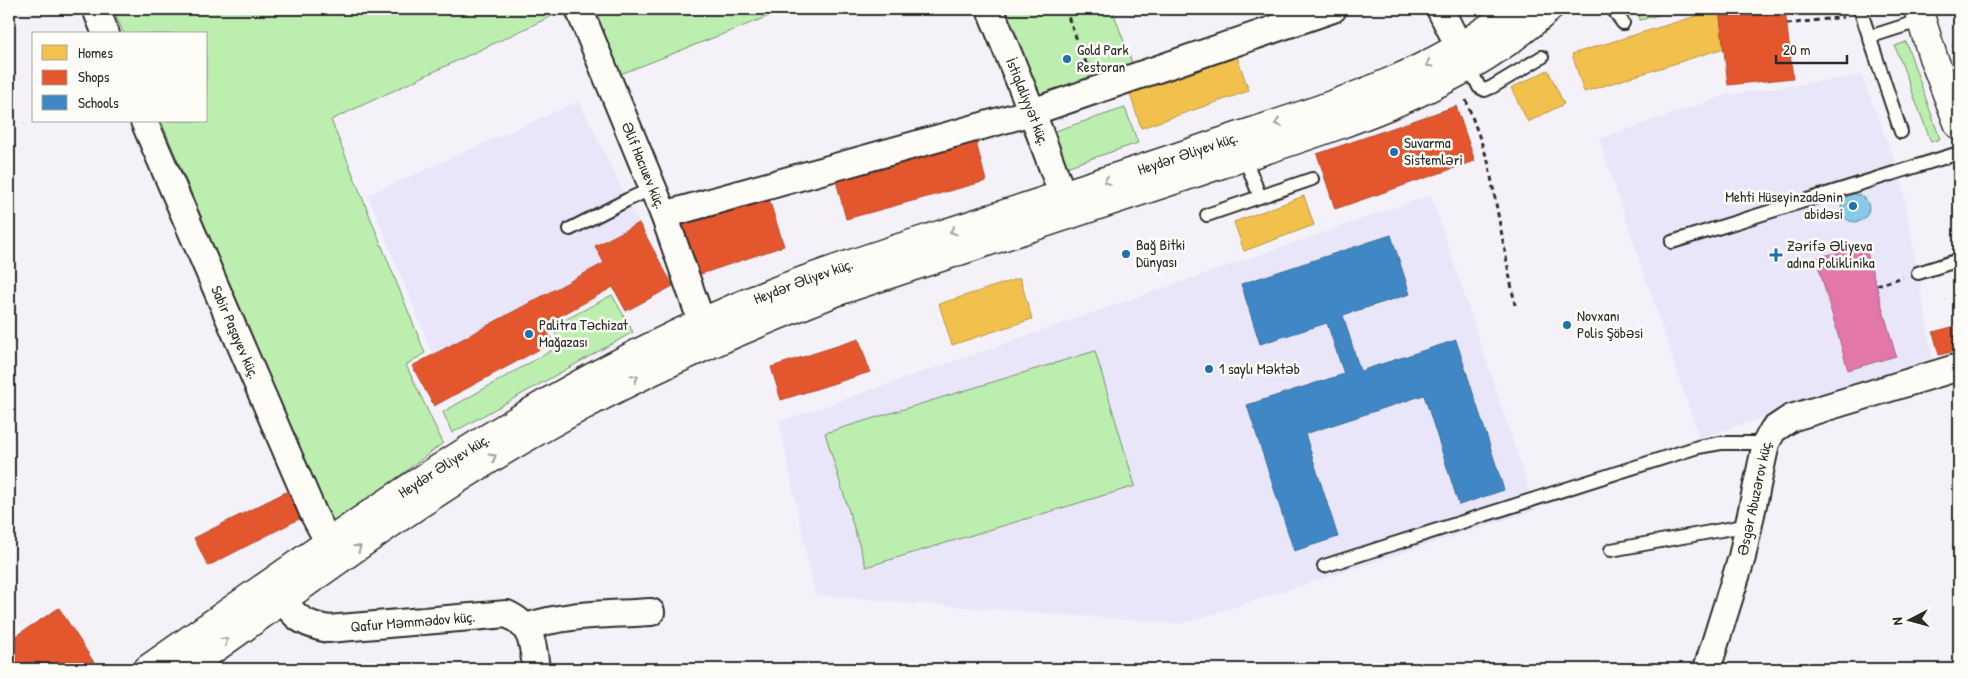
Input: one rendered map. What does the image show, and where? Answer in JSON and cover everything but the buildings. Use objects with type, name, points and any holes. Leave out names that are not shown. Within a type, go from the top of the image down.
[{"type":"main road","name":"Heydər Əliyev küç.","points":[[185,669],[278,591],[329,543],[462,453],[537,407],[654,344],[705,333],[838,292],[1351,99],[1425,67],[1461,62],[1514,9]]},
{"type":"main road","name":"Heydər Əliyev küç.","points":[[1067,205],[1244,156],[1400,102],[1461,62],[1518,34],[1548,9]]},
{"type":"main road","points":[[1920,11],[1933,57],[1959,125]]},
{"type":"main road","name":"Heydər Əliyev küç.","points":[[148,669],[406,514],[475,468],[588,403],[664,364],[705,333]]},
{"type":"street","points":[[96,9],[105,32]]},
{"type":"street","name":"Əlif Hacıuev küç.","points":[[579,9],[664,215],[705,333]]},
{"type":"street","name":"İstiqlaliyyət küç.","points":[[990,9],[1067,205]]},
{"type":"street","points":[[664,215],[1032,112],[1333,9]]},
{"type":"street","points":[[1440,9],[1461,62]]},
{"type":"street","name":"Sabir Paşayev küç.","points":[[144,122],[310,507],[329,543]]},
{"type":"street","name":"Əsgər Abuzərov küç.","points":[[1707,669],[1742,558],[1766,443],[1772,430],[1791,418],[1959,367]]},
{"type":"street","name":"Qafur Məmmədov küç.","points":[[278,591],[298,619],[309,625],[328,629],[499,614],[506,614],[517,619],[526,627]]},
{"type":"street","points":[[536,669],[533,646],[526,627],[566,617],[651,612]]},
{"type":"lane","points":[[1614,9],[1623,23]]},
{"type":"lane","points":[[1869,37],[1920,11]]},
{"type":"lane","points":[[1861,12],[1901,132]]},
{"type":"lane","points":[[1461,62],[1479,88],[1485,90],[1542,57]]},
{"type":"lane","points":[[1672,242],[1959,153]]},
{"type":"lane","points":[[1244,156],[1260,197]]},
{"type":"lane","points":[[1207,215],[1312,179]]},
{"type":"lane","points":[[570,230],[653,188]]},
{"type":"lane","points":[[1918,273],[1959,260]]},
{"type":"lane","points":[[1324,566],[1698,447],[1721,443],[1766,443]]},
{"type":"lane","points":[[1611,550],[1749,525]]},
{"type":"path","points":[[1065,9],[1096,90]]},
{"type":"path","points":[[1787,24],[1861,12]]},
{"type":"path","points":[[1461,62],[1488,161],[1515,305]]},
{"type":"path","points":[[1877,285],[1918,273]]},
{"type":"shaded area","name":"Zərifə Əliyeva adına Poliklinika","points":[[1861,75],[1900,173],[1934,363],[1699,438],[1599,139],[1727,95]]},
{"type":"shaded area","points":[[579,101],[639,223],[595,246],[604,263],[433,355],[368,195]]},
{"type":"shaded area","name":"1 saylı Məktəb","points":[[1431,195],[1536,510],[1182,624],[815,595],[779,422]]},
{"type":"green space","points":[[113,9],[567,9],[331,120],[425,353],[406,365],[443,443],[332,527],[161,122],[208,122],[208,32],[123,32]]},
{"type":"green space","points":[[592,9],[787,9],[618,75]]},
{"type":"green space","points":[[1003,9],[1112,9],[1132,63],[1038,96]]},
{"type":"green space","points":[[1638,9],[1680,9],[1640,20]]},
{"type":"green space","points":[[1906,42],[1940,139],[1931,142],[1895,46]]},
{"type":"green space","points":[[1125,108],[1138,143],[1066,167],[1052,132]]},
{"type":"green space","points":[[612,295],[633,332],[452,433],[443,412],[561,345],[552,327]]},
{"type":"green space","points":[[1095,351],[1135,486],[866,567],[825,433]]},
{"type":"water","points":[[1855,194],[1865,198],[1869,208],[1865,218],[1855,222],[1845,218],[1841,208],[1845,198]]},
{"type":"place","name":"Gold Park Restoran","points":[[1067,59]]},
{"type":"place","name":"Suvarma Sistemləri","points":[[1394,152]]},
{"type":"place","name":"Mehti Hüseyinzadənin abidəsi","points":[[1853,206]]},
{"type":"place","name":"Bağ Bitki Dünyası","points":[[1126,254]]},
{"type":"place","name":"Zərifə Əliyeva adına Poliklinika","points":[[1776,255]]},
{"type":"place","name":"Novxanı Polis Şöbəsi","points":[[1567,325]]},
{"type":"place","name":"Palitra Təchizat Mağazası","points":[[529,334]]},
{"type":"place","name":"1 saylı Məktəb","points":[[1209,369]]}]
